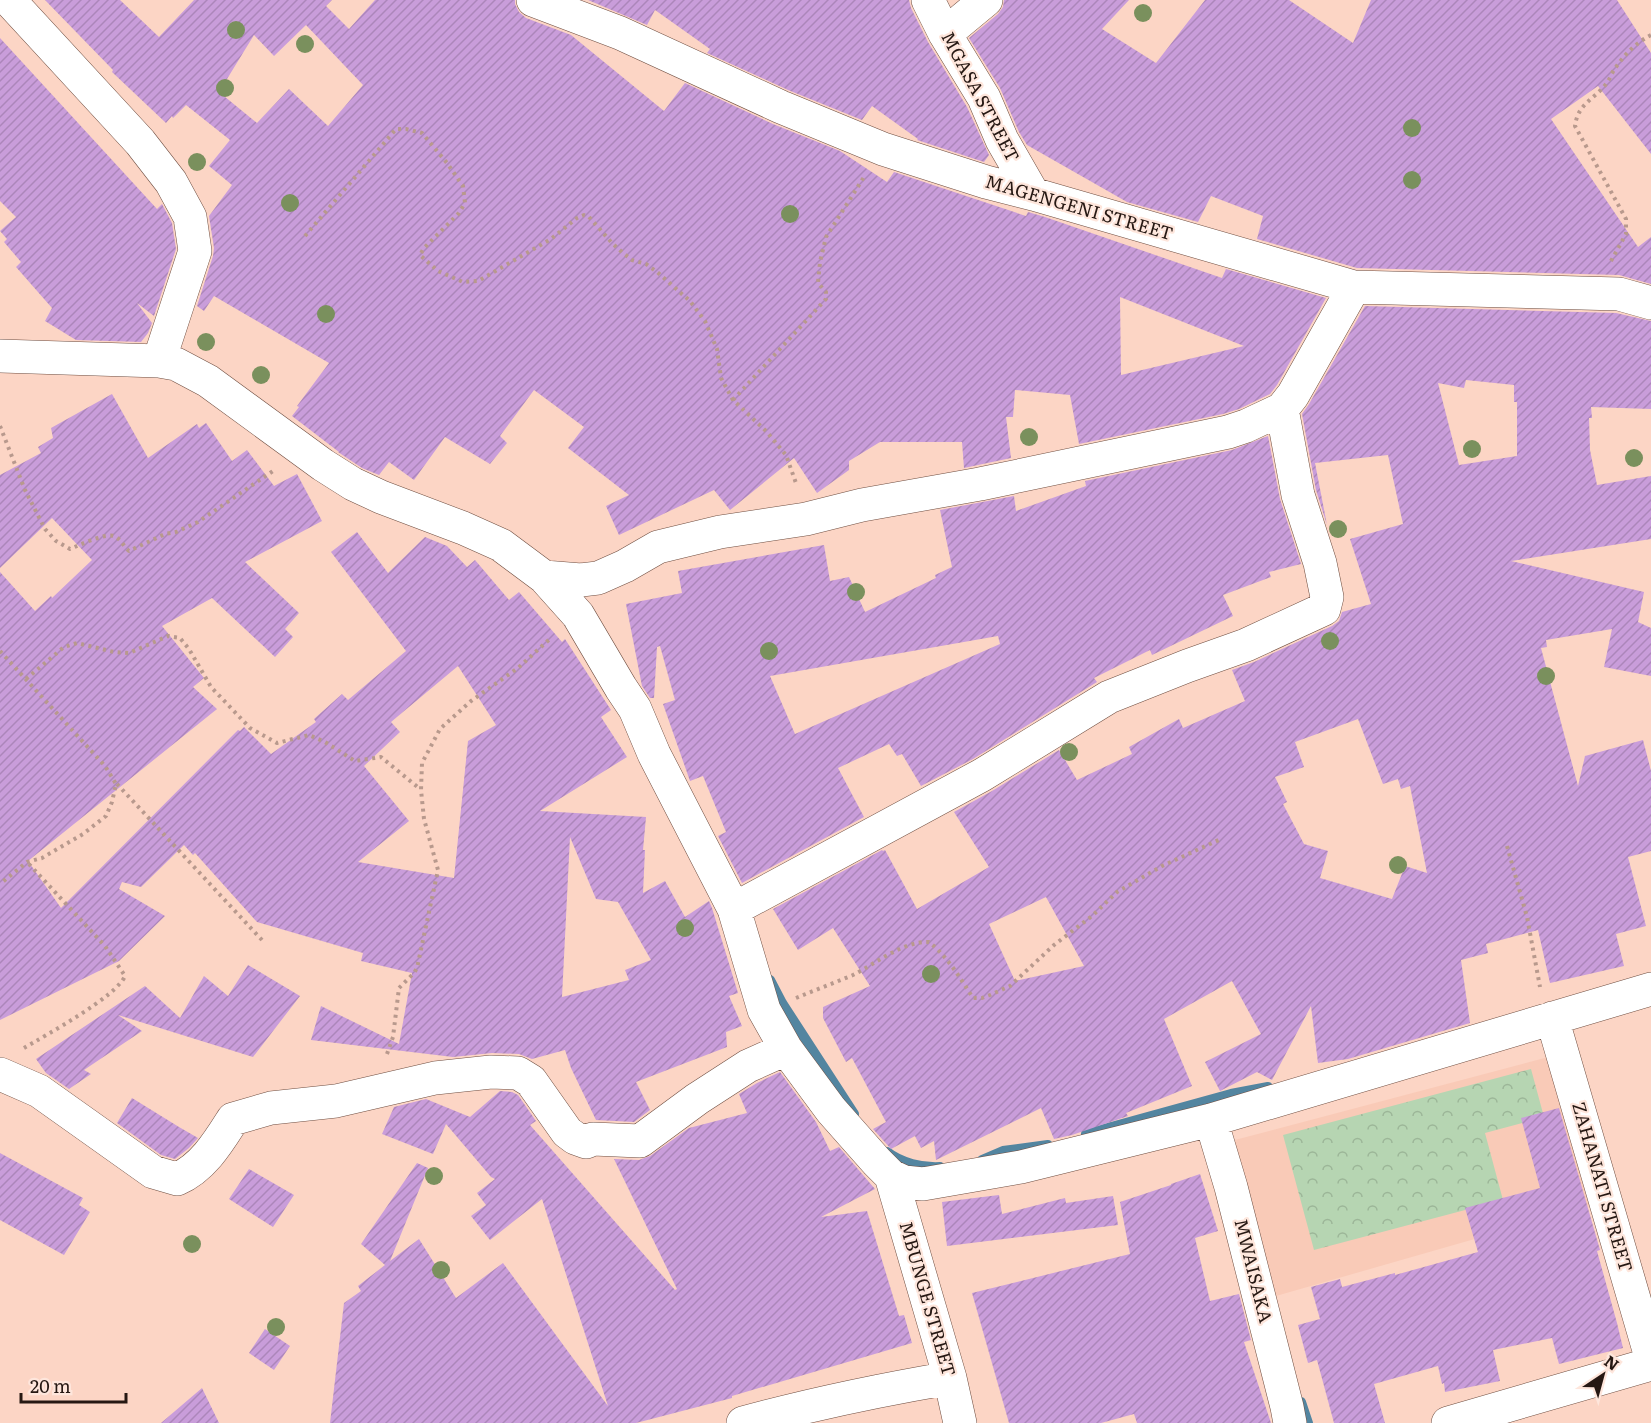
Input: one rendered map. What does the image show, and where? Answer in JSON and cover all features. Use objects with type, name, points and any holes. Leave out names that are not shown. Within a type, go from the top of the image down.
[{"type":"street","points":[[9,0],[140,142],[171,182],[190,216],[195,251],[159,361]]},
{"type":"street","name":"MAGENGENI STREET","points":[[533,0],[620,33],[781,107],[883,149],[986,182],[1354,287],[1619,294],[1651,303]]},
{"type":"street","name":"MGASA STREET","points":[[928,0],[945,34],[984,98],[1002,140],[1033,194]]},
{"type":"street","points":[[945,34],[986,0]]},
{"type":"street","points":[[544,577],[581,580],[598,578],[658,547],[720,532],[806,519],[980,484],[1228,432],[1246,426],[1282,409],[1293,395],[1354,287]]},
{"type":"street","points":[[0,356],[159,361],[176,364],[208,381],[353,484],[501,545],[544,577],[578,615],[635,709],[654,754],[734,909],[764,1010],[786,1049],[831,1110],[877,1162],[891,1176],[904,1182],[923,1184],[1010,1169],[1211,1120],[1651,988]]},
{"type":"street","points":[[734,909],[982,775],[1109,696],[1246,645],[1324,609],[1327,597],[1320,562],[1298,495],[1282,409]]},
{"type":"street","name":"ZAHANATI STREET","points":[[1552,1018],[1651,1357]]},
{"type":"street","points":[[10,1062],[39,1091],[153,1172],[177,1179],[213,1150],[233,1119],[271,1108],[336,1101],[435,1078],[491,1072],[518,1073],[531,1081],[567,1132],[575,1138],[586,1142],[593,1139],[640,1141],[748,1065],[786,1049]]},
{"type":"street","name":"MWAISAKA","points":[[1211,1120],[1231,1187],[1290,1423]]},
{"type":"street","name":"MBUNGE STREET","points":[[891,1176],[950,1378],[960,1423]]},
{"type":"street","points":[[1448,1423],[1651,1364]]},
{"type":"street","points":[[743,1423],[894,1387],[950,1378]]},
{"type":"path","points":[[1619,294],[1611,260],[1626,234],[1626,219],[1575,126],[1576,117],[1605,86],[1616,66],[1639,42],[1651,35]]},
{"type":"path","points":[[305,236],[396,129],[422,133],[463,186],[465,203],[459,213],[424,248],[420,255],[438,271],[463,282],[478,281],[551,239],[577,218],[584,215],[589,217],[623,253],[632,260],[646,264],[690,301],[705,321],[717,349],[721,378],[733,400],[766,430],[786,455],[806,519]]},
{"type":"path","points":[[733,400],[826,299],[826,292],[818,284],[826,237],[883,149]]},
{"type":"path","points":[[0,426],[25,490],[45,529],[56,541],[70,549],[113,535],[129,551],[165,534],[176,532],[198,522],[304,451]]},
{"type":"path","points":[[374,1092],[393,1037],[399,988],[417,968],[437,879],[438,870],[424,819],[421,790],[422,763],[441,729],[471,701],[518,668],[578,615]]},
{"type":"path","points":[[26,679],[64,647],[77,643],[114,652],[129,653],[168,636],[180,638],[211,687],[250,728],[277,743],[309,735],[355,761],[381,757],[421,790]]},
{"type":"path","points":[[0,651],[105,766],[116,784],[262,940]]},
{"type":"path","points":[[0,884],[27,862],[42,858],[83,834],[106,816],[116,784]]},
{"type":"path","points":[[764,1010],[853,975],[885,956],[923,942],[929,942],[944,956],[972,998],[990,996],[1010,986],[1117,892],[1162,866],[1221,839]]},
{"type":"path","points":[[1507,846],[1527,917],[1543,1002],[1552,1018]]},
{"type":"path","points":[[10,1062],[119,985],[125,976],[105,946],[27,862]]},
{"type":"shaded area","points":[[1552,1056],[1593,1205],[1276,1296],[1231,1141]]},
{"type":"green space","points":[[1531,1069],[1544,1117],[1485,1133],[1503,1200],[1314,1250],[1283,1135]]},
{"type":"building","points":[[45,0],[120,0],[159,37],[194,0],[332,0],[326,6],[349,29],[375,0],[515,0],[519,12],[526,18],[571,35],[664,111],[685,83],[773,124],[840,151],[887,182],[894,172],[1026,216],[1028,212],[1045,217],[1222,278],[1226,269],[1326,298],[1270,394],[1239,409],[1079,444],[1070,395],[1015,390],[1013,417],[1006,417],[1011,458],[964,468],[962,442],[880,442],[849,461],[849,470],[817,493],[794,458],[730,510],[714,490],[619,535],[606,506],[629,495],[568,448],[584,427],[534,390],[500,436],[507,443],[490,464],[445,437],[414,480],[389,462],[379,475],[362,468],[292,416],[329,363],[214,296],[204,311],[197,306],[213,256],[209,216],[232,185],[209,166],[230,140],[186,105],[166,123],[112,72],[113,70]],"holes":[[[306,25],[363,85],[328,126],[289,89],[257,123],[219,92],[254,35],[274,56]],[[1120,297],[1244,346],[1121,375]]]},
{"type":"building","points":[[588,0],[909,0],[928,42],[967,107],[989,155],[984,162],[917,140],[872,106],[862,120],[788,90],[707,53],[710,49],[655,10],[647,25]]},
{"type":"building","points":[[1004,0],[1129,0],[1102,29],[1156,63],[1205,0],[1289,0],[1353,43],[1371,0],[1617,0],[1651,53],[1651,154],[1598,86],[1551,119],[1638,247],[1651,237],[1651,284],[1619,275],[1357,268],[1257,239],[1263,216],[1211,196],[1198,222],[1127,202],[1027,145],[1019,132],[1000,88],[969,38],[998,14],[1003,7]]},
{"type":"building","points":[[0,38],[157,209],[162,204],[172,223],[176,249],[154,316],[137,303],[152,323],[141,342],[76,340],[45,321],[52,308],[16,267],[21,262],[4,242],[7,239],[0,231],[16,217],[0,201]]},
{"type":"building","points":[[1365,306],[1616,313],[1651,321],[1651,409],[1591,407],[1592,418],[1589,418],[1590,450],[1597,485],[1651,476],[1651,539],[1511,561],[1644,592],[1638,622],[1651,628],[1651,676],[1604,667],[1612,629],[1546,640],[1547,647],[1541,648],[1578,786],[1585,756],[1643,740],[1651,771],[1651,851],[1628,857],[1646,926],[1616,934],[1624,966],[1550,983],[1538,930],[1486,944],[1488,953],[1461,960],[1470,1023],[1348,1059],[1318,1063],[1311,1006],[1272,1080],[1257,1072],[1220,1091],[1205,1062],[1261,1034],[1232,981],[1164,1019],[1192,1086],[1126,1113],[1128,1116],[1054,1139],[1041,1108],[936,1160],[934,1141],[921,1148],[915,1136],[891,1149],[873,1129],[886,1122],[852,1058],[846,1062],[823,1018],[823,1007],[870,986],[833,928],[798,950],[773,909],[885,850],[917,909],[989,867],[954,812],[1059,750],[1077,780],[1132,754],[1129,747],[1179,719],[1183,728],[1245,701],[1232,670],[1332,626],[1339,621],[1342,612],[1371,604],[1350,539],[1403,524],[1388,455],[1315,463],[1327,525],[1316,490],[1302,414]],"holes":[[[1466,380],[1514,385],[1514,402],[1517,402],[1517,456],[1459,465],[1438,383],[1464,388]],[[1358,719],[1383,784],[1398,779],[1401,789],[1410,786],[1427,873],[1405,866],[1392,899],[1320,878],[1328,851],[1304,844],[1283,804],[1287,802],[1275,777],[1304,767],[1295,742]],[[1046,897],[1084,966],[1015,981],[989,924]]]},
{"type":"building","points":[[112,394],[148,458],[197,424],[199,428],[206,423],[232,461],[247,450],[274,486],[297,474],[322,521],[245,562],[299,613],[285,629],[293,637],[275,657],[212,598],[162,626],[204,678],[193,687],[217,709],[28,861],[61,908],[238,730],[244,727],[271,754],[316,722],[314,719],[342,694],[348,700],[406,651],[331,552],[357,532],[388,573],[425,537],[447,546],[467,567],[475,560],[509,600],[519,592],[562,642],[565,639],[611,710],[601,717],[627,757],[540,811],[646,817],[643,893],[665,881],[685,917],[709,901],[712,908],[738,993],[729,996],[742,1026],[726,1032],[727,1047],[636,1082],[650,1110],[634,1122],[596,1120],[571,1068],[565,1050],[532,1059],[519,1054],[492,1053],[453,1057],[311,1040],[321,1006],[399,1044],[412,973],[361,961],[363,953],[257,922],[195,853],[193,855],[184,845],[141,887],[122,882],[119,889],[165,916],[119,961],[0,1020],[0,572],[35,611],[92,560],[52,518],[0,568],[0,475],[41,453],[38,447],[53,438],[51,428]],"holes":[[[458,666],[496,725],[468,741],[454,878],[358,862],[409,821],[364,766],[400,732],[391,722]],[[570,837],[596,899],[618,902],[651,960],[625,970],[629,980],[562,997]]]},
{"type":"building","points":[[1268,436],[1280,499],[1301,564],[1269,572],[1271,577],[1223,595],[1233,616],[1152,655],[1150,650],[1094,678],[1097,682],[973,759],[921,786],[902,754],[897,756],[889,744],[838,768],[864,817],[742,883],[718,836],[726,832],[703,776],[690,781],[663,704],[675,700],[660,646],[657,647],[654,698],[650,698],[642,686],[626,604],[682,593],[678,571],[824,545],[830,581],[849,577],[865,612],[936,578],[935,575],[952,567],[940,510],[1014,496],[1016,511],[1086,486],[1085,481],[1232,450]],"holes":[[[998,636],[1000,644],[795,734],[770,676]]]},
{"type":"building","points":[[248,965],[300,996],[253,1057],[118,1015],[142,1031],[84,1070],[91,1074],[69,1089],[46,1073],[36,1059],[145,986],[180,1018],[204,976],[228,996]]},
{"type":"building","points":[[780,1072],[816,1122],[830,1151],[839,1147],[875,1189],[821,1217],[867,1211],[899,1316],[904,1315],[912,1343],[732,1396],[732,1398],[636,1423],[330,1423],[344,1303],[361,1291],[358,1286],[385,1265],[361,1244],[417,1163],[428,1168],[390,1261],[419,1239],[456,1298],[503,1263],[608,1406],[542,1199],[490,1240],[471,1216],[486,1205],[477,1193],[495,1179],[446,1124],[433,1154],[382,1134],[394,1107],[426,1099],[470,1117],[500,1091],[518,1095],[536,1121],[530,1125],[675,1290],[677,1289],[614,1159],[639,1160],[650,1156],[689,1128],[747,1113],[739,1094]]},
{"type":"building","points":[[132,1098],[198,1138],[175,1159],[161,1155],[117,1123]]},
{"type":"building","points":[[1559,1108],[1600,1250],[1597,1251],[1623,1348],[1559,1364],[1552,1338],[1493,1350],[1500,1381],[1445,1392],[1438,1366],[1374,1384],[1385,1423],[1334,1423],[1317,1360],[1308,1363],[1298,1325],[1320,1319],[1311,1287],[1340,1279],[1342,1287],[1478,1252],[1465,1208],[1540,1188],[1521,1118]]},
{"type":"building","points":[[0,1153],[83,1198],[79,1205],[90,1212],[64,1255],[0,1220]]},
{"type":"building","points":[[249,1169],[294,1195],[273,1227],[229,1199]]},
{"type":"building","points":[[1200,1174],[1218,1231],[1195,1238],[1210,1301],[1239,1294],[1251,1340],[1244,1342],[1271,1423],[1137,1423],[1134,1414],[1101,1423],[1009,1423],[972,1293],[1130,1254],[1120,1202]]},
{"type":"building","points":[[999,1195],[1002,1214],[1065,1198],[1066,1203],[1113,1196],[1118,1225],[947,1246],[942,1202]]},
{"type":"building","points":[[265,1329],[290,1346],[274,1370],[249,1353]]},
{"type":"building","points":[[202,1388],[219,1423],[161,1423]]},
{"type":"waterway","points":[[770,980],[782,1003],[854,1114]]},
{"type":"waterway","points":[[1086,1134],[1231,1094],[1268,1087]]},
{"type":"waterway","points":[[982,1160],[1003,1151],[1048,1145]]},
{"type":"waterway","points":[[887,1152],[912,1164],[940,1167]]},
{"type":"waterway","points":[[1301,1402],[1308,1423]]}]
